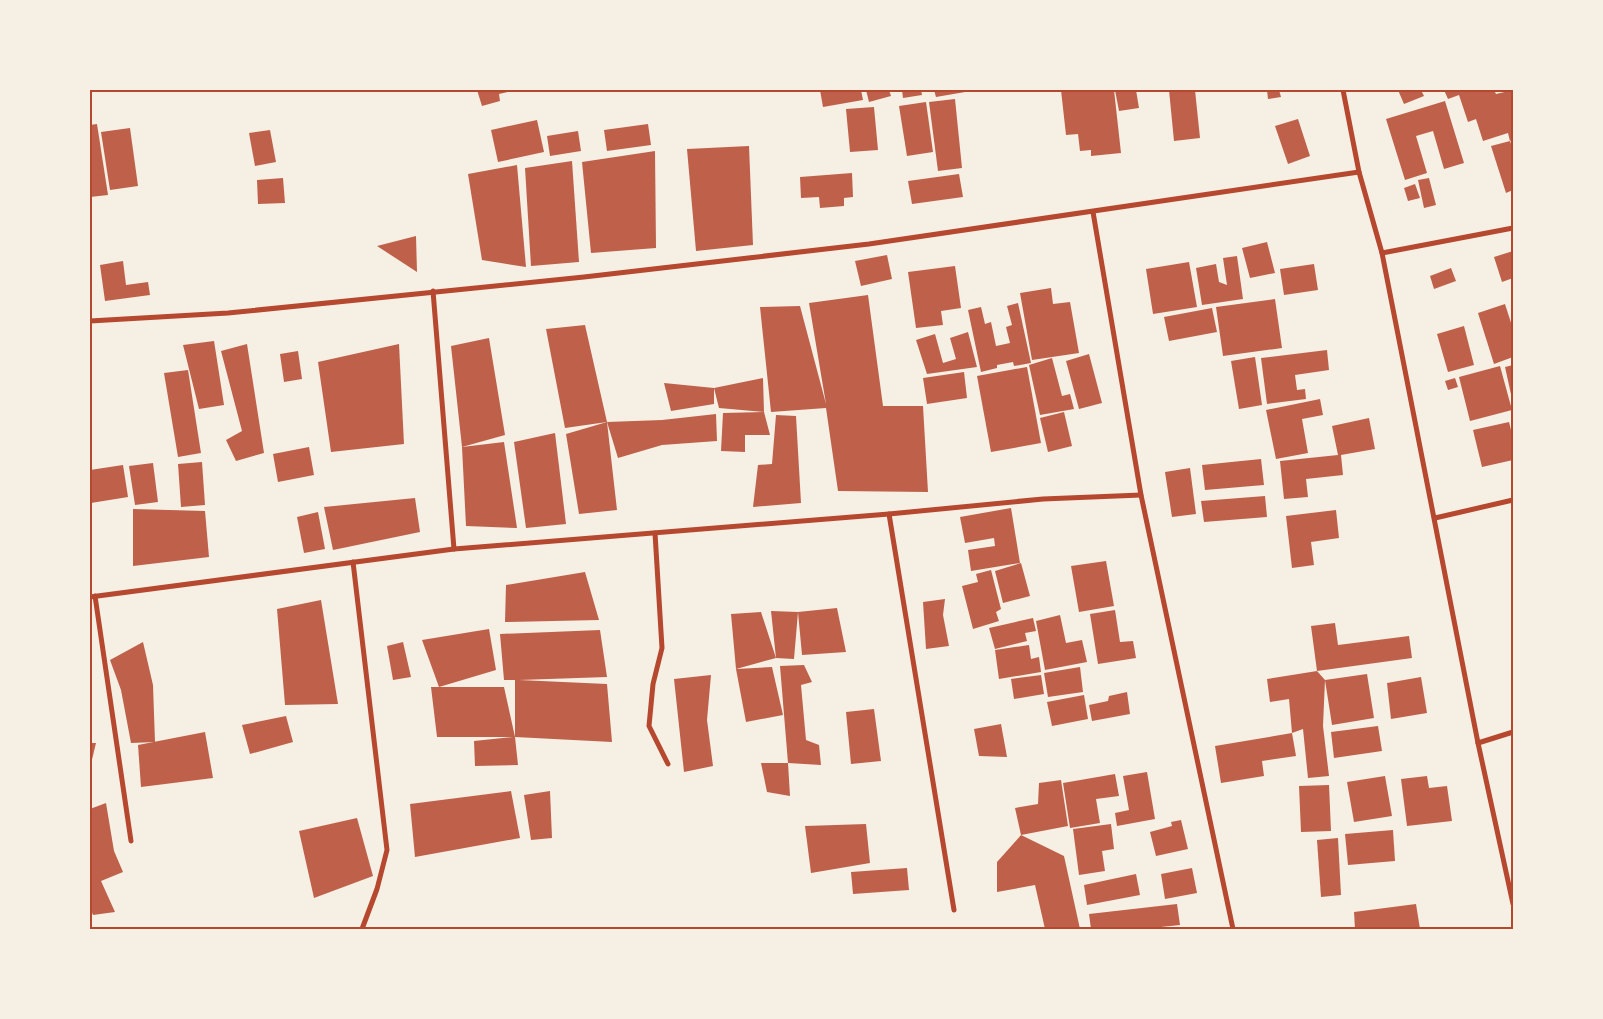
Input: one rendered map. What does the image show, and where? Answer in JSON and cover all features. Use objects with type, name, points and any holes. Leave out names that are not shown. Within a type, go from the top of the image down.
[{"type":"street","points":[[1343,90],[1359,172],[1382,253],[1478,743],[1513,904]]},
{"type":"street","points":[[90,321],[228,313],[584,277],[869,244],[1359,172]]},
{"type":"street","points":[[1093,212],[1142,495],[1233,929]]},
{"type":"street","points":[[1382,253],[1513,228]]},
{"type":"street","points":[[433,291],[454,549]]},
{"type":"street","points":[[131,842],[93,596],[454,549],[655,534],[1043,499],[1142,495]]},
{"type":"street","points":[[1435,518],[1513,500]]},
{"type":"street","points":[[889,514],[954,910]]},
{"type":"street","points":[[655,534],[662,648],[653,684],[649,726],[668,764]]},
{"type":"street","points":[[353,562],[387,850],[377,889],[362,929]]},
{"type":"street","points":[[1478,743],[1513,732]]},
{"type":"building","points":[[477,90],[512,91],[499,94],[500,101],[482,106]]},
{"type":"building","points":[[820,90],[861,90],[863,100],[823,107]]},
{"type":"building","points":[[866,90],[889,90],[891,96],[869,102]]},
{"type":"building","points":[[902,90],[921,90],[922,95],[903,98]]},
{"type":"building","points":[[934,90],[971,90],[971,91],[936,97]]},
{"type":"building","points":[[1061,90],[1114,90],[1121,153],[1091,156],[1091,150],[1080,151],[1078,134],[1066,135]]},
{"type":"building","points":[[1115,90],[1136,90],[1139,108],[1119,111]]},
{"type":"building","points":[[1169,90],[1195,90],[1200,138],[1174,141]]},
{"type":"building","points":[[1267,90],[1279,90],[1281,97],[1268,99]]},
{"type":"building","points":[[1398,90],[1421,90],[1424,96],[1404,104]]},
{"type":"building","points":[[1444,90],[1473,90],[1469,92],[1494,90],[1496,94],[1513,90],[1513,140],[1510,141],[1508,133],[1483,141],[1476,119],[1468,122],[1459,95],[1448,99]]},
{"type":"building","points":[[955,99],[962,168],[938,171],[929,102]]},
{"type":"building","points":[[1445,101],[1464,163],[1444,169],[1433,131],[1416,136],[1427,173],[1405,180],[1386,119]]},
{"type":"building","points":[[926,102],[933,152],[907,156],[899,106]]},
{"type":"building","points":[[874,107],[878,150],[850,152],[846,109]]},
{"type":"building","points":[[1298,119],[1310,156],[1288,164],[1275,126]]},
{"type":"building","points":[[537,120],[544,152],[498,162],[491,130]]},
{"type":"building","points":[[97,124],[108,195],[90,197],[90,125]]},
{"type":"building","points":[[648,124],[651,145],[607,151],[604,130]]},
{"type":"building","points":[[130,128],[138,186],[110,190],[101,132]]},
{"type":"building","points":[[270,130],[276,162],[255,166],[249,133]]},
{"type":"building","points":[[578,131],[581,151],[550,156],[547,136]]},
{"type":"building","points":[[1510,141],[1513,149],[1513,190],[1506,193],[1491,146]]},
{"type":"building","points":[[749,146],[753,245],[696,251],[687,149]]},
{"type":"building","points":[[655,151],[656,248],[591,253],[582,162]]},
{"type":"building","points":[[572,161],[579,262],[531,266],[525,168]]},
{"type":"building","points":[[517,165],[526,267],[482,260],[468,174]]},
{"type":"building","points":[[852,173],[853,197],[844,198],[844,206],[820,208],[819,197],[801,198],[800,177]]},
{"type":"building","points":[[959,174],[963,197],[912,204],[908,181]]},
{"type":"building","points":[[283,178],[285,203],[258,204],[257,180]]},
{"type":"building","points":[[1429,178],[1436,205],[1424,208],[1418,180]]},
{"type":"building","points":[[1415,184],[1420,198],[1408,201],[1404,188]]},
{"type":"building","points":[[416,236],[417,272],[377,246]]},
{"type":"building","points":[[1267,242],[1275,273],[1250,278],[1242,248]]},
{"type":"building","points":[[1513,251],[1513,278],[1502,282],[1494,257]]},
{"type":"building","points":[[887,255],[892,279],[861,286],[855,261]]},
{"type":"building","points":[[1237,256],[1243,299],[1202,305],[1196,268],[1216,264],[1219,282],[1227,285],[1223,258]]},
{"type":"building","points":[[123,261],[126,285],[148,282],[150,295],[105,301],[100,265]]},
{"type":"building","points":[[1189,262],[1197,307],[1153,314],[1146,269]]},
{"type":"building","points":[[1314,264],[1318,290],[1284,295],[1280,269]]},
{"type":"building","points":[[955,266],[961,308],[941,311],[943,325],[916,328],[908,272]]},
{"type":"building","points":[[1451,268],[1456,281],[1434,289],[1430,276]]},
{"type":"building","points":[[1051,288],[1053,304],[1070,302],[1079,353],[1032,360],[1020,293]]},
{"type":"building","points":[[868,295],[883,406],[923,406],[928,492],[838,491],[826,408],[771,412],[760,307],[800,306],[826,404],[809,303]]},
{"type":"building","points":[[1275,299],[1282,348],[1223,356],[1216,307]]},
{"type":"building","points":[[1018,303],[1031,363],[1014,366],[1013,362],[997,365],[997,368],[981,372],[968,310],[981,307],[985,324],[991,322],[996,346],[1010,343],[1006,327],[1012,325],[1007,306]]},
{"type":"building","points":[[1505,304],[1513,329],[1513,357],[1494,364],[1478,313]]},
{"type":"building","points":[[1212,308],[1217,332],[1169,341],[1164,317]]},
{"type":"building","points":[[585,325],[607,422],[565,428],[546,329]]},
{"type":"building","points":[[1464,326],[1474,365],[1448,372],[1437,334]]},
{"type":"building","points":[[968,332],[977,367],[927,374],[916,340],[935,334],[943,363],[956,359],[950,338]]},
{"type":"building","points":[[489,338],[505,435],[462,447],[451,346]]},
{"type":"building","points":[[214,341],[224,405],[199,409],[183,345]]},
{"type":"building","points":[[247,344],[264,453],[236,461],[226,440],[242,431],[221,351]]},
{"type":"building","points":[[399,344],[404,444],[331,452],[318,362]]},
{"type":"building","points":[[1327,350],[1329,370],[1295,375],[1297,390],[1305,389],[1306,399],[1267,404],[1261,358]]},
{"type":"building","points":[[298,351],[302,379],[284,382],[280,354]]},
{"type":"building","points":[[1089,354],[1102,403],[1079,409],[1066,361]]},
{"type":"building","points":[[1255,357],[1262,405],[1239,409],[1231,361]]},
{"type":"building","points":[[1052,358],[1062,396],[1070,394],[1074,409],[1040,415],[1029,365]]},
{"type":"building","points":[[1513,365],[1513,399],[1512,399],[1505,367]]},
{"type":"building","points":[[1500,366],[1512,410],[1470,421],[1459,377]]},
{"type":"building","points":[[1027,367],[1041,443],[991,452],[977,376]]},
{"type":"building","points":[[188,370],[201,453],[178,457],[164,373]]},
{"type":"building","points":[[964,372],[967,398],[927,404],[923,378]]},
{"type":"building","points":[[763,378],[764,412],[719,408],[714,388]]},
{"type":"building","points":[[1455,378],[1458,387],[1448,390],[1445,381]]},
{"type":"building","points":[[664,383],[714,388],[714,404],[671,411]]},
{"type":"building","points":[[1320,399],[1323,415],[1302,419],[1308,453],[1276,459],[1266,410]]},
{"type":"building","points":[[764,412],[770,435],[745,435],[745,452],[721,451],[723,413]]},
{"type":"building","points":[[1064,412],[1072,446],[1048,452],[1040,418]]},
{"type":"building","points":[[716,414],[717,441],[662,445],[618,458],[607,422],[662,420]]},
{"type":"building","points":[[776,415],[796,416],[801,503],[753,507],[758,465],[772,464]]},
{"type":"building","points":[[1369,418],[1375,449],[1341,455],[1343,475],[1306,479],[1308,497],[1284,499],[1280,461],[1338,455],[1332,426]]},
{"type":"building","points":[[607,422],[617,510],[579,514],[566,434]]},
{"type":"building","points":[[1509,422],[1513,438],[1513,460],[1482,467],[1473,430]]},
{"type":"building","points":[[555,433],[566,524],[526,528],[514,442]]},
{"type":"building","points":[[504,442],[517,528],[466,526],[462,447]]},
{"type":"building","points":[[309,447],[314,475],[278,482],[273,454]]},
{"type":"building","points":[[1261,459],[1264,485],[1205,490],[1202,465]]},
{"type":"building","points":[[202,462],[205,505],[181,507],[178,464]]},
{"type":"building","points":[[153,463],[158,502],[135,505],[129,466]]},
{"type":"building","points":[[123,465],[128,497],[91,503],[90,470]]},
{"type":"building","points":[[1190,468],[1196,514],[1172,517],[1165,472]]},
{"type":"building","points":[[1265,496],[1267,517],[1204,522],[1201,501]]},
{"type":"building","points":[[415,498],[420,532],[333,550],[324,507]]},
{"type":"building","points":[[1011,508],[1020,563],[971,571],[968,550],[995,546],[994,538],[965,543],[960,517]]},
{"type":"building","points":[[133,509],[205,511],[209,557],[133,566]]},
{"type":"building","points":[[1336,510],[1339,538],[1311,542],[1314,565],[1292,568],[1286,516]]},
{"type":"building","points":[[318,512],[325,549],[304,553],[297,517]]},
{"type":"building","points":[[1106,561],[1114,606],[1079,612],[1071,566]]},
{"type":"building","points":[[1021,563],[1030,596],[1003,603],[995,571]]},
{"type":"building","points":[[991,570],[1001,609],[996,612],[999,621],[973,629],[962,586],[978,582],[976,574]]},
{"type":"building","points":[[585,572],[599,620],[505,622],[506,585]]},
{"type":"building","points":[[945,599],[943,615],[949,646],[926,649],[923,602]]},
{"type":"building","points":[[321,600],[338,704],[285,705],[277,609]]},
{"type":"building","points":[[837,608],[846,652],[802,655],[798,612]]},
{"type":"building","points":[[1115,610],[1120,642],[1133,641],[1136,658],[1098,664],[1090,614]]},
{"type":"building","points":[[771,611],[798,612],[794,659],[776,658]]},
{"type":"building","points":[[761,612],[776,658],[736,669],[731,614]]},
{"type":"building","points":[[1060,615],[1066,643],[1082,640],[1087,662],[1045,670],[1036,621]]},
{"type":"building","points":[[1033,618],[1036,631],[1025,633],[1027,641],[995,649],[989,628]]},
{"type":"building","points":[[1335,623],[1338,645],[1409,636],[1412,658],[1317,671],[1311,626]]},
{"type":"building","points":[[489,629],[496,670],[439,687],[422,640]]},
{"type":"building","points":[[600,630],[607,677],[519,680],[607,684],[612,742],[515,737],[515,680],[504,680],[500,634]]},
{"type":"building","points":[[143,642],[153,685],[155,742],[131,743],[121,690],[110,660]]},
{"type":"building","points":[[403,642],[411,677],[393,680],[387,646]]},
{"type":"building","points":[[1029,645],[1031,659],[1039,657],[1041,672],[999,679],[995,650]]},
{"type":"building","points":[[804,665],[812,682],[801,685],[806,740],[819,745],[821,765],[788,763],[780,666]]},
{"type":"building","points":[[772,667],[783,715],[746,722],[736,669]]},
{"type":"building","points":[[1080,667],[1083,692],[1048,697],[1044,673]]},
{"type":"building","points":[[1317,671],[1325,680],[1323,726],[1329,776],[1308,778],[1303,729],[1292,733],[1289,699],[1270,702],[1267,679]]},
{"type":"building","points":[[1367,674],[1374,718],[1332,725],[1325,680]]},
{"type":"building","points":[[711,675],[707,720],[713,766],[684,772],[674,679]]},
{"type":"building","points":[[1041,675],[1044,694],[1014,699],[1011,679]]},
{"type":"building","points":[[1421,677],[1427,713],[1391,719],[1387,683]]},
{"type":"building","points":[[431,687],[504,687],[515,737],[518,765],[475,766],[474,741],[513,737],[437,737]]},
{"type":"building","points":[[1127,692],[1130,714],[1092,721],[1089,705],[1108,701],[1109,696]]},
{"type":"building","points":[[1084,695],[1088,719],[1052,726],[1047,702]]},
{"type":"building","points":[[874,709],[881,761],[851,764],[846,712]]},
{"type":"building","points":[[286,716],[293,742],[250,754],[242,725]]},
{"type":"building","points":[[1001,724],[1007,757],[979,756],[974,729]]},
{"type":"building","points":[[1378,726],[1382,751],[1334,758],[1331,732]]},
{"type":"building","points":[[205,732],[213,778],[141,787],[138,745]]},
{"type":"building","points":[[1292,733],[1296,756],[1262,761],[1264,776],[1221,783],[1215,746]]},
{"type":"building","points":[[90,743],[96,743],[90,768]]},
{"type":"building","points":[[761,763],[788,763],[790,796],[767,792]]},
{"type":"building","points":[[1147,772],[1155,819],[1117,826],[1115,813],[1129,810],[1123,776]]},
{"type":"building","points":[[1115,774],[1119,796],[1096,799],[1100,823],[1070,828],[1063,783]]},
{"type":"building","points":[[1385,776],[1392,816],[1354,822],[1347,782]]},
{"type":"building","points":[[1427,776],[1429,788],[1447,786],[1452,821],[1407,826],[1401,779]]},
{"type":"building","points":[[1061,780],[1068,826],[1021,835],[1015,808],[1038,804],[1039,783]]},
{"type":"building","points":[[1329,785],[1331,831],[1301,832],[1299,786]]},
{"type":"building","points":[[511,791],[520,838],[415,857],[410,804]]},
{"type":"building","points":[[550,791],[552,838],[531,840],[524,795]]},
{"type":"building","points":[[106,803],[114,851],[123,872],[101,881],[115,912],[93,915],[90,908],[90,809]]},
{"type":"building","points":[[357,818],[373,876],[314,898],[299,831]]},
{"type":"building","points":[[1181,820],[1188,849],[1156,856],[1150,832],[1172,826],[1171,822]]},
{"type":"building","points":[[866,824],[870,863],[811,873],[805,826]]},
{"type":"building","points":[[1111,824],[1114,849],[1102,851],[1105,871],[1079,875],[1073,829]]},
{"type":"building","points":[[1393,830],[1395,861],[1348,865],[1345,834]]},
{"type":"building","points":[[1021,835],[1064,856],[1080,929],[1045,929],[1035,885],[997,892],[997,862]]},
{"type":"building","points":[[1338,838],[1341,895],[1321,897],[1317,840]]},
{"type":"building","points":[[907,868],[909,890],[853,894],[851,872]]},
{"type":"building","points":[[1192,868],[1197,893],[1165,899],[1161,874]]},
{"type":"building","points":[[1136,874],[1140,895],[1087,905],[1084,885]]},
{"type":"building","points":[[1177,904],[1180,925],[1142,929],[1091,929],[1089,914]]},
{"type":"building","points":[[1416,904],[1420,929],[1355,929],[1354,912]]}]
